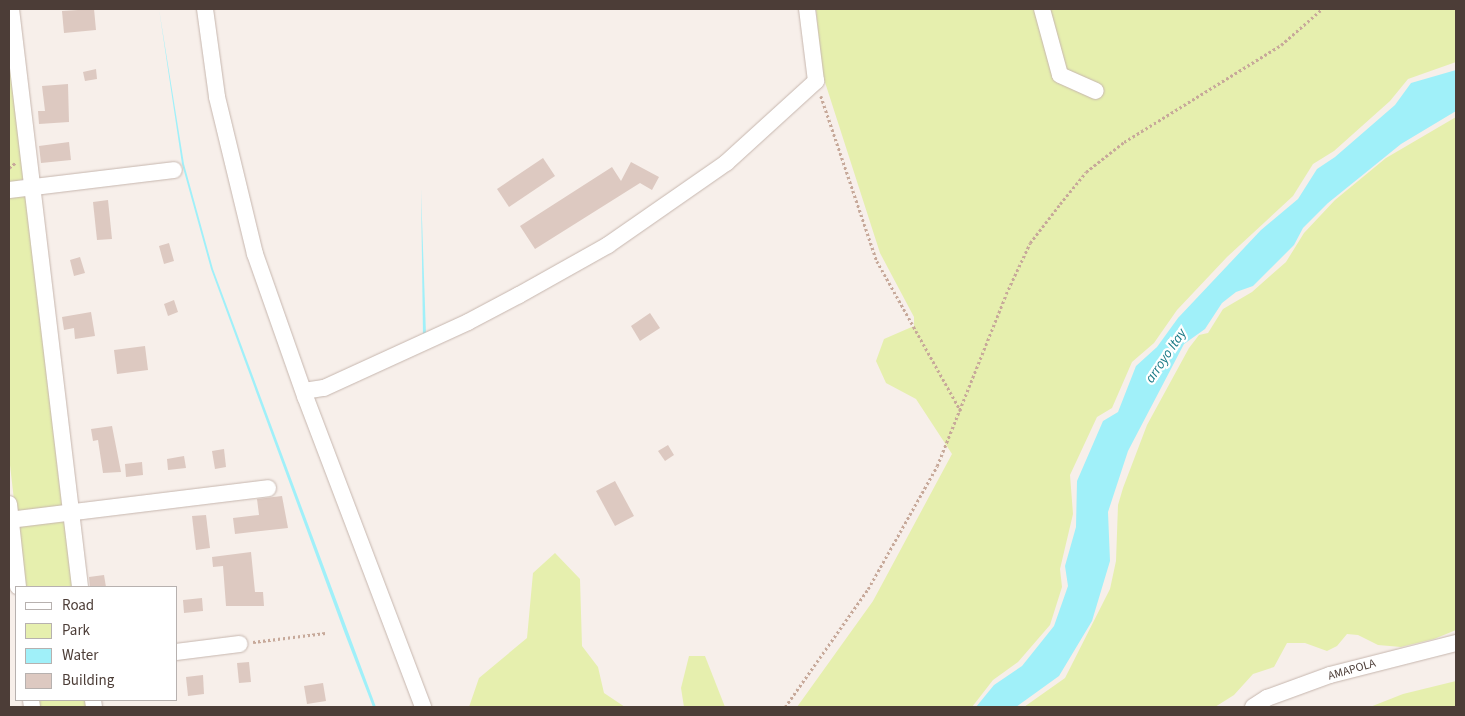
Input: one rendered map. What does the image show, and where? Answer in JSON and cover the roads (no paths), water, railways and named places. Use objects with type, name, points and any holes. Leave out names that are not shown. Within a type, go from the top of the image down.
[{"type":"street","points":[[11,9],[80,586]]},
{"type":"street","points":[[205,9],[217,98],[229,155],[255,254],[304,391],[424,707]]},
{"type":"street","points":[[304,391],[324,388],[468,322],[608,245],[726,163],[816,81],[807,9]]},
{"type":"street","points":[[1042,9],[1060,75],[1096,91]]},
{"type":"street","points":[[9,190],[174,170]]},
{"type":"street","points":[[18,586],[9,515],[71,512],[268,488]]},
{"type":"street","name":"AMAPOLA","points":[[1252,707],[1267,698],[1330,676],[1456,643]]},
{"type":"street","points":[[178,652],[239,644]]},
{"type":"water","points":[[159,9],[184,164],[213,269],[376,707],[373,707],[345,634],[211,269],[182,164]]},
{"type":"water","name":"arroyo Itay","points":[[1456,70],[1456,111],[1401,144],[1328,203],[1303,228],[1294,245],[1253,286],[1236,292],[1222,303],[1205,329],[1184,344],[1128,451],[1108,512],[1110,561],[1092,621],[1059,676],[1016,707],[976,707],[994,685],[1022,666],[1054,626],[1068,586],[1065,566],[1076,527],[1077,481],[1103,421],[1118,412],[1136,366],[1157,347],[1178,318],[1261,230],[1298,199],[1317,169],[1335,157],[1395,105],[1411,83]]},
{"type":"water","points":[[421,190],[426,335],[423,335]]}]
